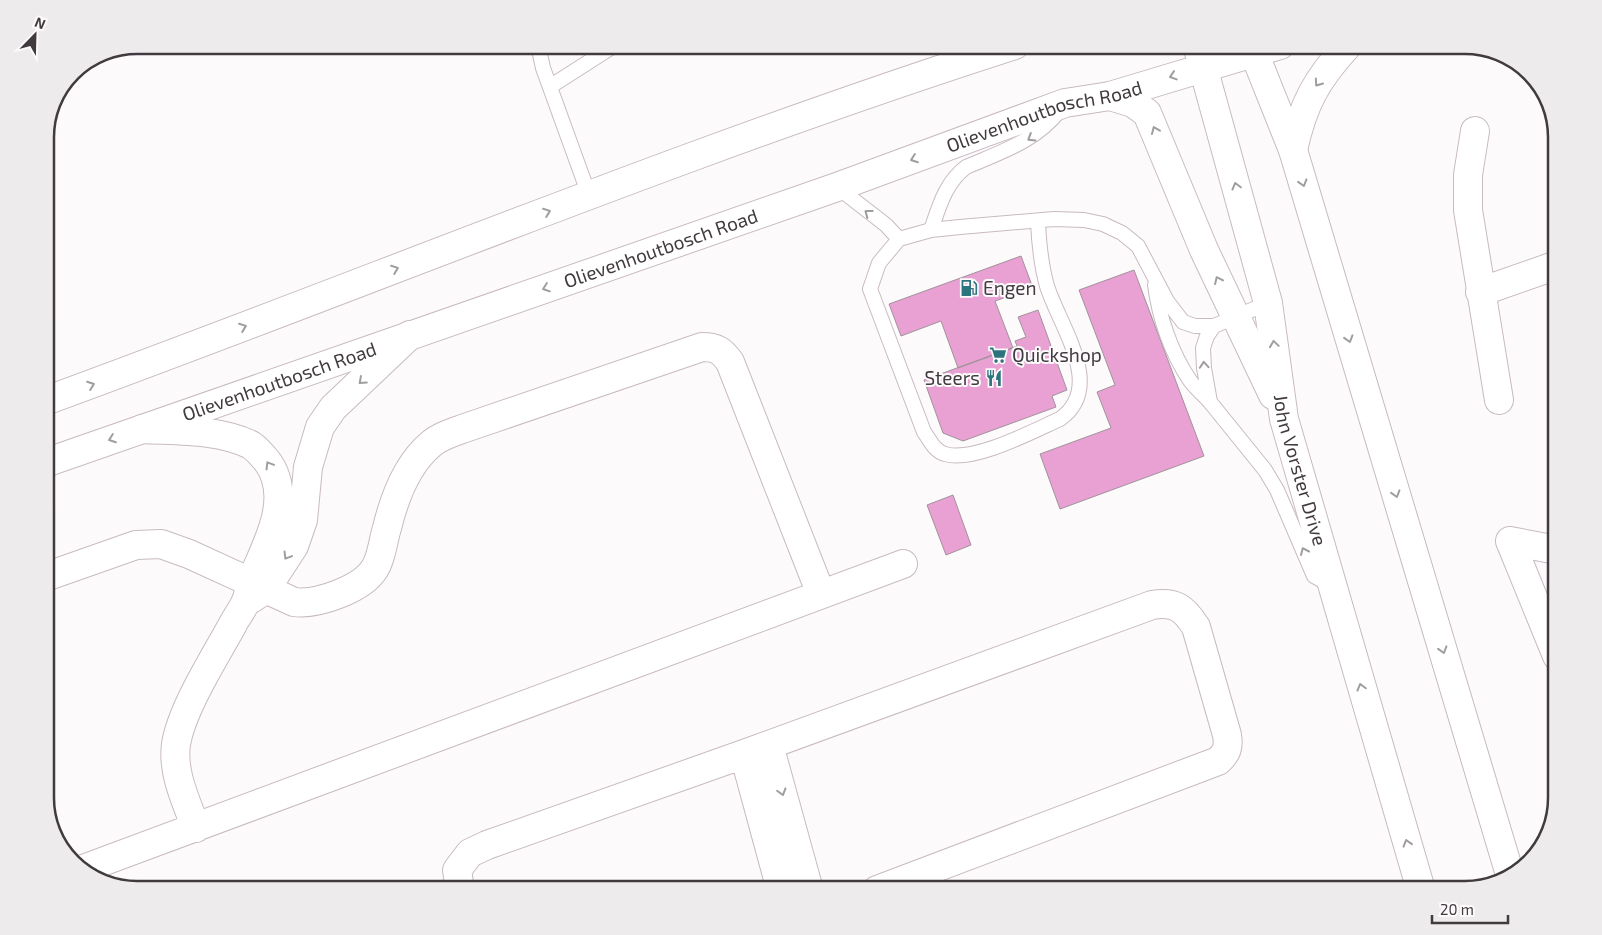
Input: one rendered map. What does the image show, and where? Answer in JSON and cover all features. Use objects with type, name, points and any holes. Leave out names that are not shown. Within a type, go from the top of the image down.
[{"type":"street","points":[[927,73],[960,54]]},
{"type":"street","points":[[54,399],[590,195],[927,73],[987,54]]},
{"type":"street","name":"Olievenhoutbosch Road","points":[[54,460],[837,187],[1065,103],[1110,96],[1201,56],[1216,54]]},
{"type":"street","points":[[1254,54],[1292,150],[1508,869]]},
{"type":"street","points":[[1292,150],[1304,106],[1341,54]]},
{"type":"street","name":"John Vorster Drive","points":[[1201,56],[1268,303],[1284,419],[1418,881]]},
{"type":"street","points":[[1110,96],[1134,103],[1147,113],[1204,250],[1225,321],[1284,419]]},
{"type":"street","points":[[1475,131],[1468,175],[1468,210],[1499,400]]},
{"type":"street","points":[[1480,292],[1548,268]]},
{"type":"street","points":[[196,828],[179,781],[175,754],[177,741],[188,709],[254,591],[294,546],[303,520],[308,467],[320,427],[333,408],[410,335]]},
{"type":"street","points":[[54,574],[116,551],[146,544],[161,544],[176,549],[254,591],[306,604],[329,597],[355,586],[370,576],[377,564],[391,510],[411,467],[432,443],[448,434],[702,348],[713,348],[720,350],[730,362],[821,594]]},
{"type":"street","points":[[141,429],[203,432],[239,440],[252,446],[271,466],[278,484],[277,512],[254,591]]},
{"type":"street","points":[[1548,548],[1510,541],[1548,634]]},
{"type":"street","points":[[90,867],[903,564]]},
{"type":"street","points":[[459,881],[457,870],[463,860],[478,849],[756,750],[1152,605],[1164,603],[1186,612],[1196,627],[1226,735],[1228,746],[1225,755],[1218,761],[901,881]]},
{"type":"street","points":[[756,750],[778,881]]},
{"type":"street","points":[[756,750],[806,881]]},
{"type":"lane","points":[[539,54],[540,61],[551,86],[590,195]]},
{"type":"lane","points":[[551,86],[601,54]]},
{"type":"lane","points":[[931,230],[947,188],[958,173],[966,167],[1025,142],[1040,132],[1065,103]]},
{"type":"lane","points":[[837,187],[886,225],[899,239]]},
{"type":"lane","points":[[1038,222],[1043,272],[1048,289],[1073,346],[1080,383],[1079,393],[1068,414],[1005,444],[967,454],[944,454],[936,449],[924,432],[870,289],[879,263],[899,239],[931,230],[1038,222],[1054,219],[1084,220],[1112,228],[1138,246],[1168,301],[1183,322],[1195,326],[1225,321],[1268,303]]},
{"type":"lane","points":[[1153,272],[1157,300],[1171,345],[1189,380],[1210,402],[1269,477],[1314,576],[1333,587]]},
{"type":"lane","points":[[1210,402],[1204,368],[1204,348],[1207,336],[1225,321]]},
{"type":"building","points":[[1021,256],[1033,288],[995,301],[1013,348],[958,368],[941,321],[901,336],[889,304]]},
{"type":"building","points":[[1134,270],[1204,456],[1060,509],[1040,454],[1111,428],[1097,392],[1115,385],[1079,290]]},
{"type":"building","points":[[1038,310],[1067,390],[1052,396],[1056,407],[963,441],[943,433],[924,380],[1017,346],[1015,341],[1026,337],[1018,317]]},
{"type":"building","points":[[953,495],[971,545],[946,555],[927,505]]},
{"type":"place","name":"Engen","points":[[969,288]]},
{"type":"place","name":"Quickshop","points":[[998,355]]},
{"type":"place","name":"Steers","points":[[994,378]]}]
